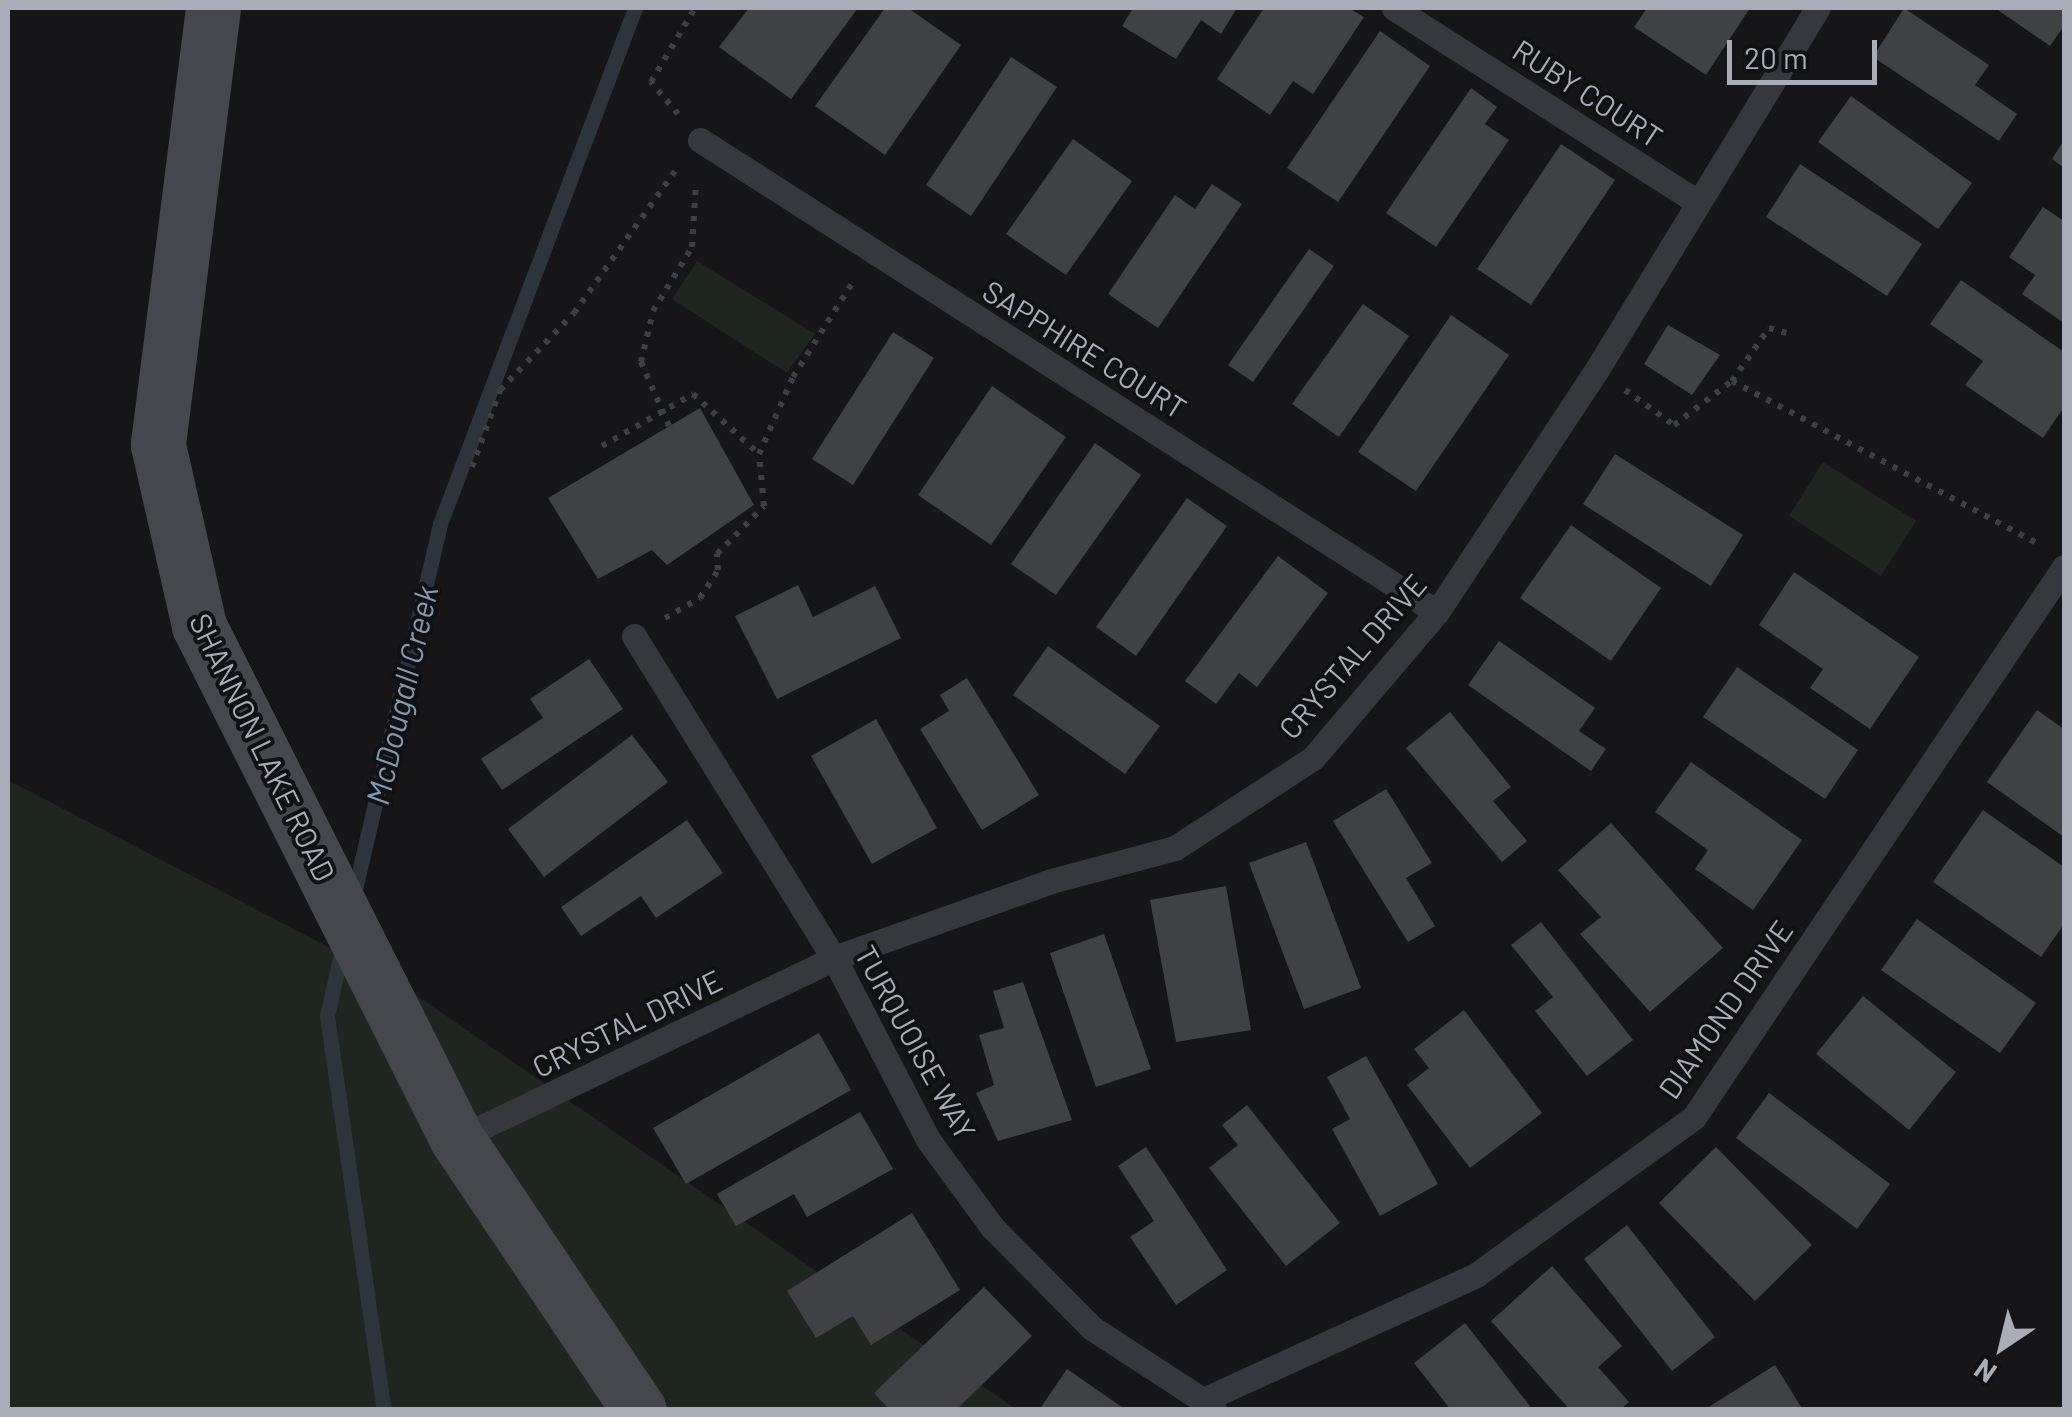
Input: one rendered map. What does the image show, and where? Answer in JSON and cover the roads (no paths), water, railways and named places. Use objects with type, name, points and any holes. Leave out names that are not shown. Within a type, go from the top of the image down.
[{"type":"main road","name":"SHANNON LAKE ROAD","points":[[213,8],[158,445],[199,626],[457,1139],[639,1410]]},
{"type":"lane","name":"RUBY COURT","points":[[1394,8],[1696,201]]},
{"type":"lane","name":"CRYSTAL DRIVE","points":[[457,1139],[834,958],[1051,881],[1175,848],[1313,758],[1437,612],[1596,371],[1696,201],[1818,8]]},
{"type":"lane","name":"SAPPHIRE COURT","points":[[700,140],[1437,612]]},
{"type":"lane","name":"DIAMOND DRIVE","points":[[1209,1405],[1476,1275],[1694,1116],[2056,558]]},
{"type":"lane","name":"TURQUOISE WAY","points":[[634,636],[834,958],[928,1141],[993,1228],[1092,1328],[1209,1405]]},
{"type":"waterway","name":"McDougall Creek","points":[[353,898],[440,524],[635,8]]},
{"type":"waterway","name":"McDougall Creek","points":[[343,945],[327,1016],[384,1410]]}]
